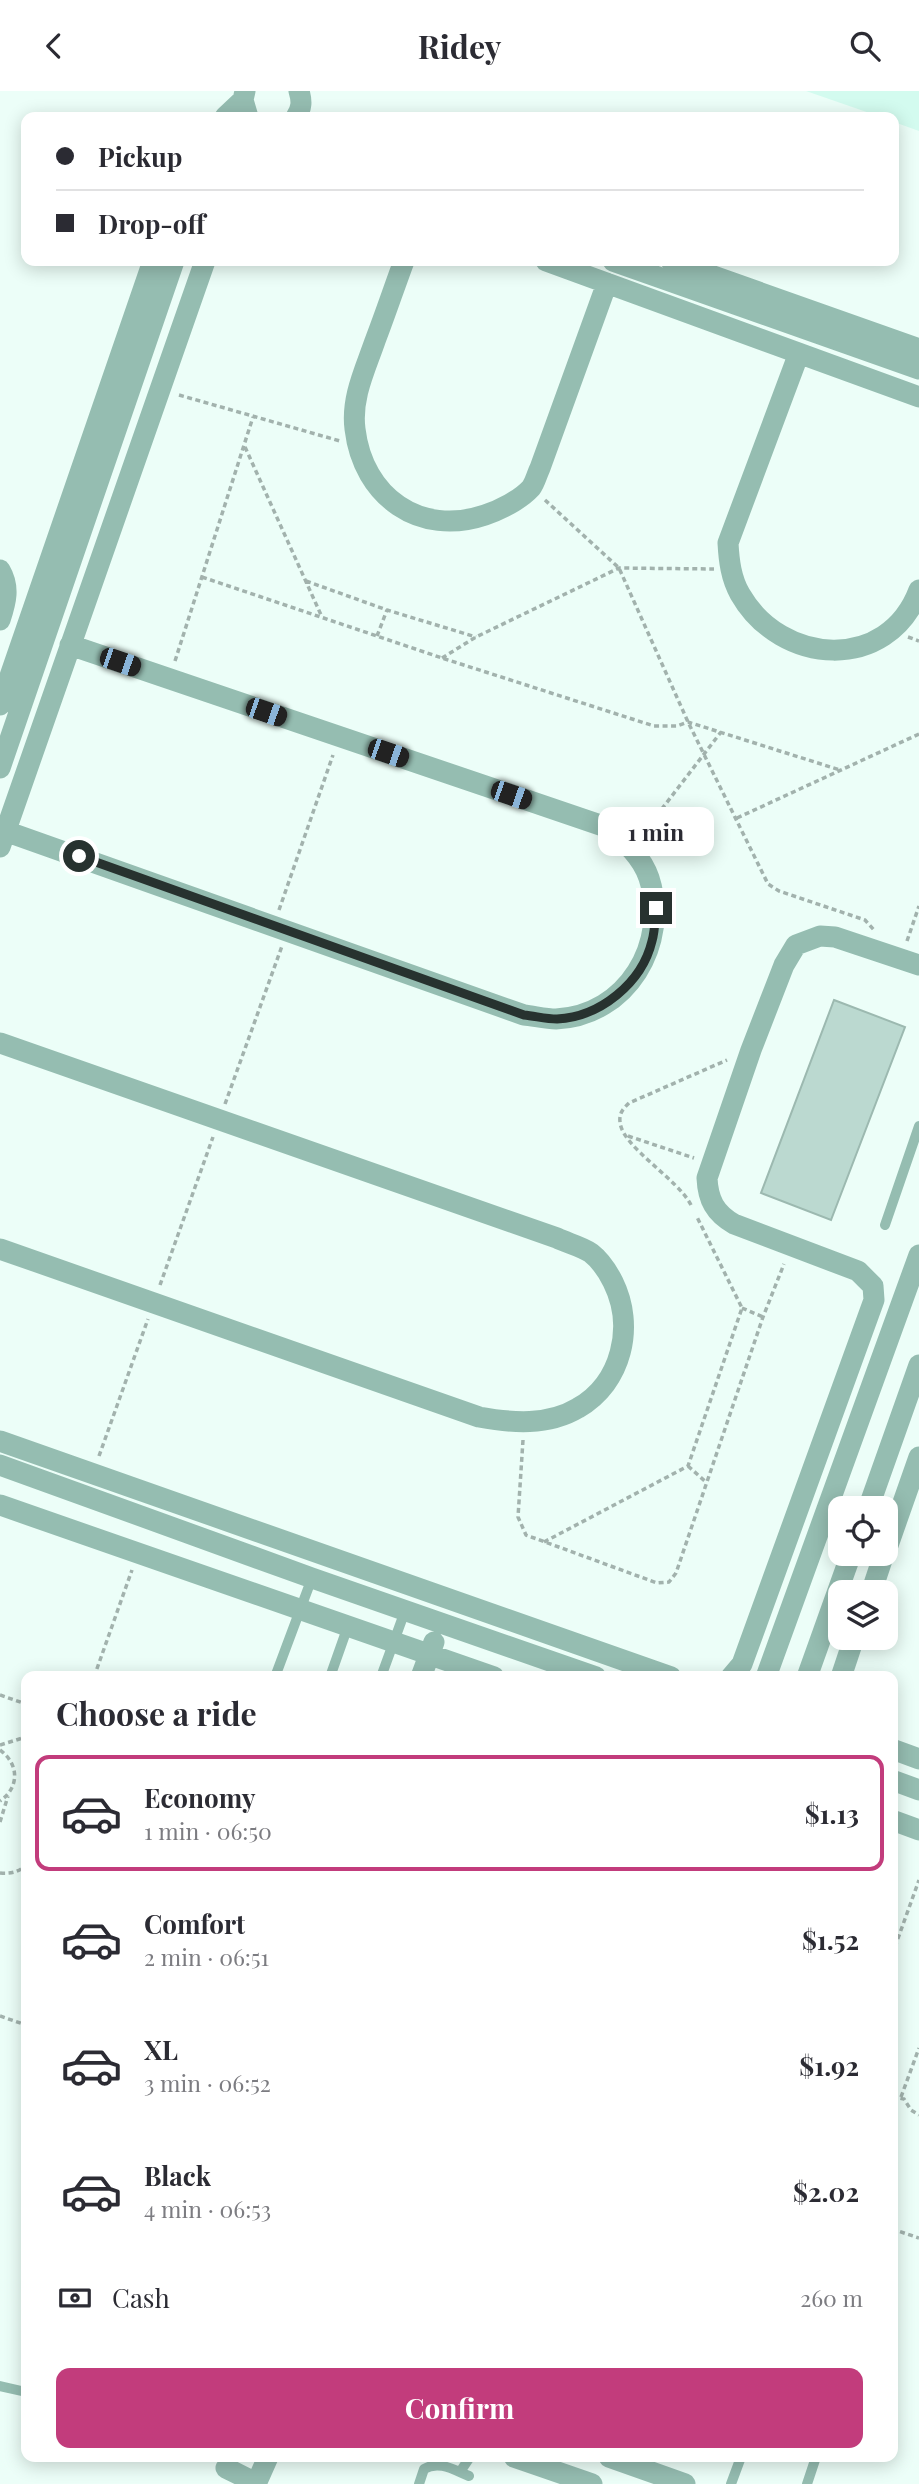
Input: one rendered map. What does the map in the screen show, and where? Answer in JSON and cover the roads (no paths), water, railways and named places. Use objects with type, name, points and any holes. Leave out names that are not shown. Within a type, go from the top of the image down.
[{"type":"street","points":[[0,705],[151,266]]},
{"type":"street","points":[[0,768],[172,266]]},
{"type":"street","points":[[70,645],[609,828],[632,848],[648,876],[656,908],[652,941],[639,971],[617,995],[589,1012],[557,1019],[524,1015],[281,928],[3,839],[92,581],[203,266]]},
{"type":"street","points":[[402,266],[357,393],[354,410],[358,447],[372,479],[384,493],[411,514],[427,520],[460,522],[496,512],[531,487],[607,283]]},
{"type":"street","points":[[560,266],[919,397]]},
{"type":"street","points":[[627,266],[919,369]]},
{"type":"street","points":[[685,266],[919,349]]},
{"type":"street","points":[[799,353],[728,543],[730,569],[740,594],[775,633],[796,645],[820,650],[845,650],[877,639],[903,620],[912,608],[919,590]]},
{"type":"street","points":[[886,385],[896,360]]},
{"type":"street","points":[[0,570],[7,587],[2,607]]},
{"type":"street","points":[[68,571],[92,581]]},
{"type":"street","points":[[736,1671],[742,1664],[874,1300],[873,1286],[858,1271],[722,1217],[713,1206],[707,1178],[751,1050],[784,965],[796,945],[810,938],[835,937],[903,959]]},
{"type":"street","points":[[0,1043],[557,1238],[591,1253],[608,1272],[620,1296],[625,1321],[622,1347],[614,1371],[598,1392],[578,1408],[554,1418],[524,1422],[479,1417],[0,1249]]},
{"type":"street","points":[[765,1671],[919,1255]]},
{"type":"street","points":[[873,1496],[919,1365]]},
{"type":"street","points":[[0,1441],[654,1671]]},
{"type":"street","points":[[898,1516],[919,1457]]},
{"type":"street","points":[[0,1465],[579,1671]]},
{"type":"street","points":[[44,1520],[55,1484]]},
{"type":"street","points":[[0,1504],[477,1671]]},
{"type":"street","points":[[809,1671],[847,1566]]},
{"type":"street","points":[[423,1671],[440,1623]]},
{"type":"street","points":[[843,1671],[850,1650]]},
{"type":"street","points":[[898,1751],[919,1759]]},
{"type":"street","points":[[898,1782],[919,1790]]},
{"type":"street","points":[[898,1822],[919,1830]]},
{"type":"street","points":[[225,2470],[256,2483],[266,2462]]},
{"type":"street","points":[[623,2462],[685,2484]]},
{"type":"street","points":[[560,2465],[592,2484]]},
{"type":"lane","points":[[885,1225],[919,1126]]},
{"type":"lane","points":[[907,1162],[919,1166]]},
{"type":"lane","points":[[277,1671],[312,1578]]},
{"type":"lane","points":[[383,1671],[405,1611]]},
{"type":"lane","points":[[332,1671],[348,1626]]},
{"type":"lane","points":[[0,2386],[21,2391]]},
{"type":"lane","points":[[419,2484],[424,2469],[433,2465],[465,2474],[469,2462]]},
{"type":"lane","points":[[731,2484],[739,2462]]},
{"type":"lane","points":[[807,2484],[815,2462]]}]
